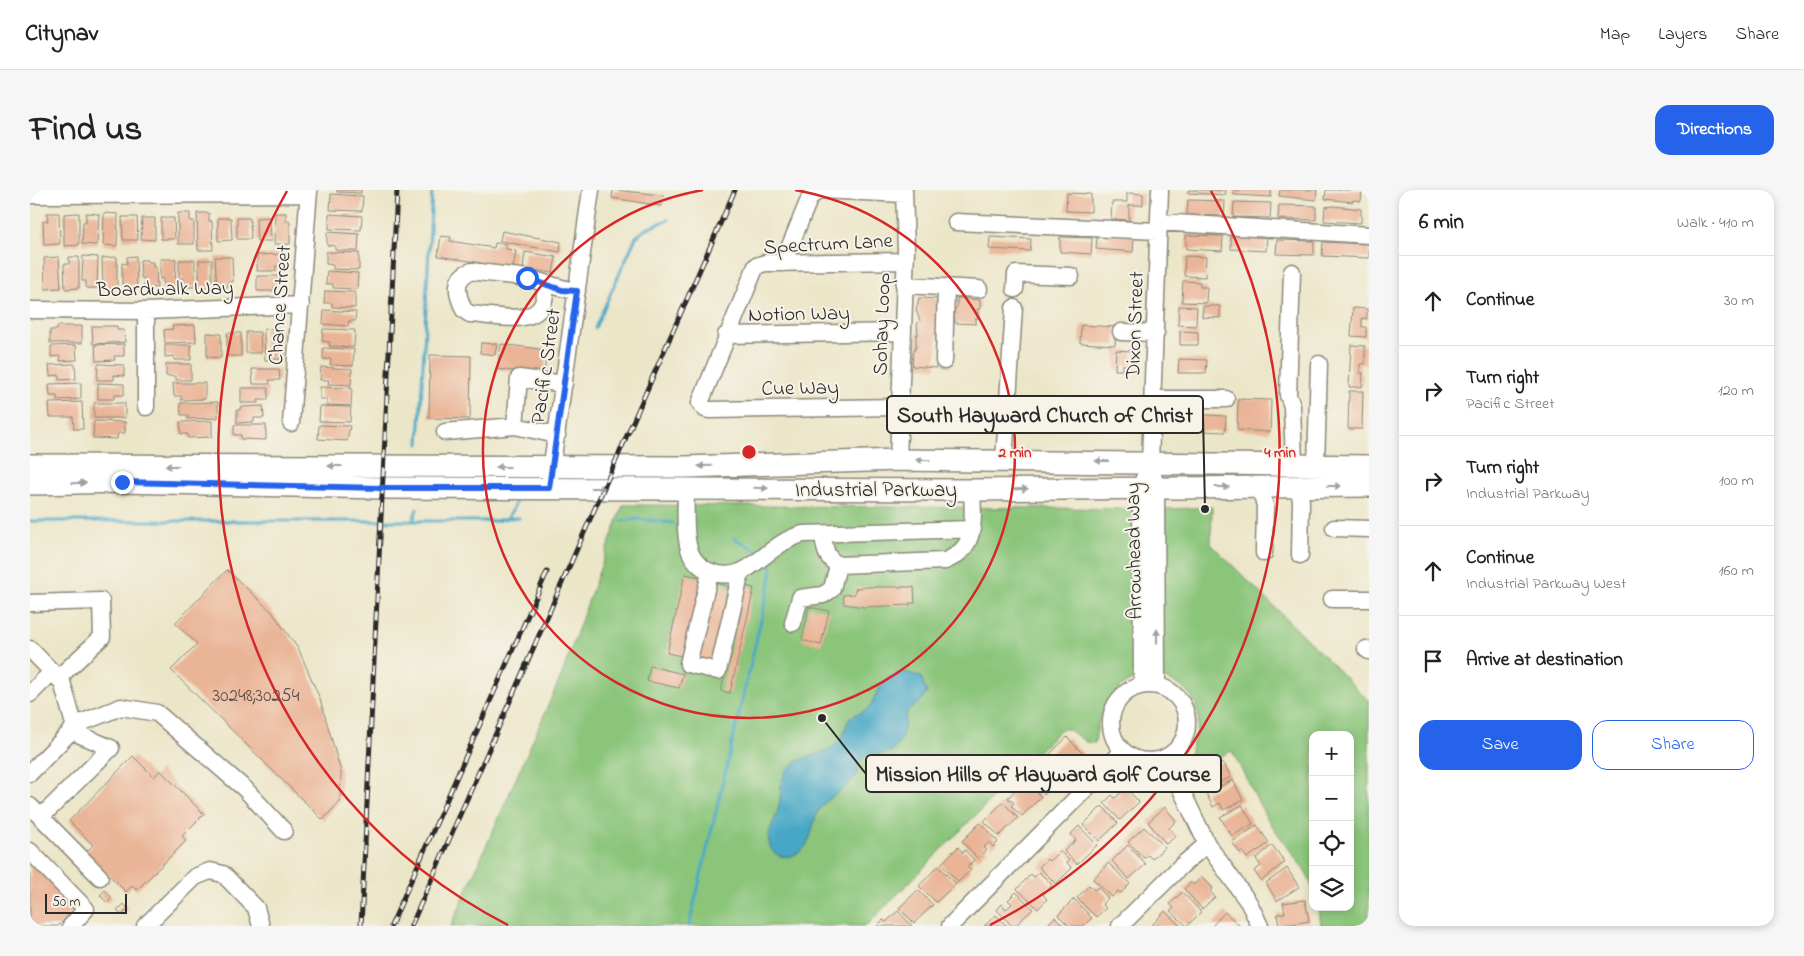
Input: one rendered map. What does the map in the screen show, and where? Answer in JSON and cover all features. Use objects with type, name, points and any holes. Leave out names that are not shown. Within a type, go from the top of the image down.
[{"type":"main road","name":"Industrial Parkway","points":[[30,465],[685,467],[898,460],[1369,466]]},
{"type":"main road","name":"Industrial Parkway","points":[[30,484],[122,482],[382,488],[972,490],[1369,486]]},
{"type":"street","name":"Pacific Street","points":[[549,488],[591,190]]},
{"type":"street","points":[[783,263],[810,197],[820,190],[904,192]]},
{"type":"street","name":"Dixon Street","points":[[1150,462],[1160,190]]},
{"type":"street","points":[[30,195],[309,192]]},
{"type":"street","name":"Chance Street","points":[[291,423],[309,192]]},
{"type":"street","name":"Sohay Loop","points":[[898,460],[903,332],[904,192]]},
{"type":"street","points":[[956,222],[1158,226],[1369,235]]},
{"type":"street","name":"Spectrum Lane","points":[[702,407],[700,398],[753,270],[760,264],[904,261]]},
{"type":"street","points":[[546,284],[546,298],[541,310],[530,316],[518,318],[470,314],[464,310],[458,289],[459,280],[464,274],[472,271],[527,278],[546,284],[562,290],[577,291]]},
{"type":"street","points":[[1292,272],[1288,395],[1292,406],[1294,465]]},
{"type":"street","points":[[1015,289],[1016,274],[1071,276]]},
{"type":"street","points":[[904,286],[979,289]]},
{"type":"street","points":[[944,361],[946,287]]},
{"type":"street","name":"Boardwalk Way","points":[[30,310],[146,311],[301,305]]},
{"type":"street","points":[[1004,461],[1014,308]]},
{"type":"street","points":[[146,311],[146,407]]},
{"type":"street","name":"Notion Way","points":[[726,335],[903,332]]},
{"type":"street","points":[[1121,332],[1156,333]]},
{"type":"street","points":[[1316,465],[1320,364]]},
{"type":"street","points":[[515,426],[519,378],[564,384]]},
{"type":"street","points":[[1152,399],[1174,397],[1226,399]]},
{"type":"street","name":"Cue Way","points":[[702,407],[709,410],[900,407]]},
{"type":"street","points":[[445,432],[515,426],[557,435]]},
{"type":"street","name":"Arrowhead Way","points":[[1149,685],[1150,462]]},
{"type":"street","points":[[1260,486],[1264,506],[1264,553]]},
{"type":"street","points":[[1299,486],[1301,502],[1300,554]]},
{"type":"street","points":[[686,488],[688,546],[697,562],[710,572],[723,576],[746,569],[774,547],[789,538],[803,534],[823,535],[973,529]]},
{"type":"street","points":[[823,535],[825,552],[829,560],[838,565],[945,561],[957,556],[965,547],[973,529],[972,490]]},
{"type":"street","points":[[1334,528],[1369,528]]},
{"type":"street","points":[[793,623],[800,598],[823,595],[832,589],[838,565]]},
{"type":"street","points":[[710,572],[688,664],[718,671],[746,569]]},
{"type":"street","points":[[1332,599],[1369,599]]},
{"type":"street","points":[[30,603],[101,601],[102,637],[30,694]]},
{"type":"street","points":[[30,649],[62,682],[75,728],[111,748],[36,811],[100,876]]},
{"type":"street","points":[[1149,685],[1176,696],[1183,705],[1187,716],[1187,727],[1183,742],[1166,758],[1143,761],[1123,751],[1113,736],[1112,713],[1124,694],[1149,685]]},
{"type":"street","points":[[30,773],[75,728],[121,707],[157,713],[245,789],[284,831]]},
{"type":"street","points":[[950,926],[1123,751]]},
{"type":"street","points":[[1166,758],[1207,844],[1250,903],[1260,926]]},
{"type":"street","points":[[1120,926],[1181,866],[1207,844]]},
{"type":"street","points":[[30,851],[86,909],[71,926]]},
{"type":"street","points":[[145,926],[195,877],[210,871],[223,874],[256,908],[261,926]]},
{"type":"green space","points":[[623,505],[1172,509],[1212,507],[1211,544],[1369,701],[1369,926],[1321,926],[1319,911],[1354,911],[1354,731],[1309,731],[1309,879],[1266,817],[1232,751],[1186,772],[1186,764],[1198,726],[1197,710],[1193,699],[1177,684],[1166,679],[1143,677],[1132,680],[1122,686],[1111,698],[1103,712],[1095,743],[1086,742],[1068,729],[1061,729],[866,926],[451,926],[562,674]]},
{"type":"water","points":[[906,672],[921,677],[927,693],[921,701],[907,712],[899,744],[889,752],[868,755],[862,759],[853,780],[822,805],[809,840],[804,848],[794,855],[784,857],[774,853],[769,842],[769,834],[778,810],[782,779],[787,770],[797,761],[831,748],[836,744],[843,735],[850,717],[867,710],[881,685],[890,677]]},
{"type":"building","points":[[337,190],[361,190],[361,193],[337,192]]},
{"type":"building","points":[[613,190],[663,195],[662,206],[612,198]]},
{"type":"building","points":[[1188,190],[1226,190],[1225,195],[1188,193]]},
{"type":"building","points":[[1234,190],[1271,190],[1271,197],[1234,195]]},
{"type":"building","points":[[1280,190],[1317,190],[1316,200],[1279,196]]},
{"type":"building","points":[[1326,190],[1362,190],[1361,201],[1325,199]]},
{"type":"building","points":[[1067,193],[1091,194],[1091,212],[1066,211]]},
{"type":"building","points":[[1127,193],[1143,194],[1143,205],[1129,205],[1129,220],[1111,219],[1112,202],[1127,202]]},
{"type":"building","points":[[331,194],[363,196],[362,211],[330,210]]},
{"type":"building","points":[[1188,200],[1225,201],[1224,216],[1187,215]]},
{"type":"building","points":[[1234,202],[1271,203],[1270,218],[1233,217]]},
{"type":"building","points":[[1279,205],[1316,206],[1316,220],[1278,219]]},
{"type":"building","points":[[1325,207],[1361,209],[1361,223],[1324,221]]},
{"type":"building","points":[[47,213],[59,213],[60,244],[44,245],[43,221],[48,221]]},
{"type":"building","points":[[79,213],[79,245],[64,246],[64,214]]},
{"type":"building","points":[[86,213],[99,214],[97,245],[82,244],[83,222],[86,222]]},
{"type":"building","points":[[104,213],[118,214],[117,246],[103,245]]},
{"type":"building","points":[[178,213],[190,213],[190,221],[194,221],[194,244],[178,244]]},
{"type":"building","points":[[197,213],[209,213],[209,221],[212,221],[213,250],[198,250]]},
{"type":"building","points":[[275,213],[286,213],[286,221],[290,221],[290,244],[274,244]]},
{"type":"building","points":[[329,214],[362,216],[361,230],[329,229]]},
{"type":"building","points":[[122,217],[137,217],[138,240],[123,240]]},
{"type":"building","points":[[270,217],[271,241],[257,241],[256,218]]},
{"type":"building","points":[[142,218],[155,218],[155,240],[141,239]]},
{"type":"building","points":[[161,218],[174,218],[175,239],[161,239]]},
{"type":"building","points":[[218,218],[231,218],[232,240],[218,241]]},
{"type":"building","points":[[237,218],[250,218],[251,239],[237,239]]},
{"type":"building","points":[[502,231],[561,242],[560,252],[500,241]]},
{"type":"building","points":[[327,232],[359,234],[358,251],[335,250],[335,246],[327,245]]},
{"type":"building","points":[[1108,234],[1134,236],[1133,252],[1096,249],[1097,237],[1108,238]]},
{"type":"building","points":[[1186,235],[1223,236],[1222,251],[1186,249]]},
{"type":"building","points":[[1231,235],[1267,236],[1266,251],[1231,249]]},
{"type":"building","points":[[441,236],[451,237],[450,241],[494,248],[495,243],[506,244],[506,249],[516,251],[513,268],[438,256]]},
{"type":"building","points":[[990,237],[1031,239],[1030,251],[989,249]]},
{"type":"building","points":[[1060,237],[1092,238],[1091,254],[1060,252]]},
{"type":"building","points":[[1277,240],[1314,241],[1314,255],[1276,254]]},
{"type":"building","points":[[1323,242],[1369,244],[1369,258],[1322,256]]},
{"type":"building","points":[[326,252],[359,253],[359,270],[333,269],[333,265],[326,264]]},
{"type":"building","points":[[525,252],[556,257],[553,273],[523,268]]},
{"type":"building","points":[[284,254],[284,266],[276,266],[276,271],[257,271],[257,255]]},
{"type":"building","points":[[83,256],[98,257],[97,288],[86,288],[86,281],[82,281]]},
{"type":"building","points":[[136,256],[137,289],[124,289],[124,284],[122,284],[122,263],[127,264],[127,257]]},
{"type":"building","points":[[1185,256],[1206,257],[1205,277],[1184,276]]},
{"type":"building","points":[[59,257],[61,288],[45,289],[44,258]]},
{"type":"building","points":[[69,257],[79,257],[79,288],[65,289],[64,264],[69,264]]},
{"type":"building","points":[[117,257],[117,288],[103,289],[102,258]]},
{"type":"building","points":[[215,257],[232,257],[233,282],[227,282],[228,288],[217,288]]},
{"type":"building","points":[[160,259],[176,259],[175,288],[163,288],[163,279],[160,279]]},
{"type":"building","points":[[140,260],[153,262],[153,267],[156,267],[157,288],[144,287],[144,278],[141,278]]},
{"type":"building","points":[[179,260],[195,260],[195,287],[183,287],[183,278],[179,278]]},
{"type":"building","points":[[199,260],[212,260],[212,287],[199,287]]},
{"type":"building","points":[[327,271],[358,273],[357,289],[333,288],[333,284],[326,284]]},
{"type":"building","points":[[257,276],[283,276],[283,287],[274,287],[274,291],[257,291]]},
{"type":"building","points":[[1183,281],[1200,282],[1200,287],[1207,287],[1206,303],[1182,302]]},
{"type":"building","points":[[325,291],[355,292],[355,308],[332,307],[332,303],[324,303]]},
{"type":"building","points":[[919,298],[939,299],[936,368],[912,366],[913,353],[916,347],[916,334],[918,335],[917,324],[920,321],[916,310]]},
{"type":"building","points":[[957,298],[980,300],[980,309],[977,309],[979,318],[976,318],[976,324],[955,323],[954,311],[957,307]]},
{"type":"building","points":[[1179,306],[1197,307],[1196,326],[1178,325]]},
{"type":"building","points":[[1203,306],[1220,306],[1220,318],[1202,317]]},
{"type":"building","points":[[1353,308],[1367,309],[1367,319],[1362,318],[1362,327],[1366,327],[1366,337],[1351,336]]},
{"type":"building","points":[[324,310],[356,312],[355,321],[349,321],[348,326],[323,324]]},
{"type":"building","points":[[195,325],[196,342],[165,343],[164,330],[173,329],[172,326]]},
{"type":"building","points":[[1081,325],[1116,327],[1115,345],[1080,343]]},
{"type":"building","points":[[57,326],[82,326],[82,343],[50,343],[50,330],[57,330]]},
{"type":"building","points":[[92,326],[117,326],[117,330],[124,330],[125,342],[93,344]]},
{"type":"building","points":[[279,328],[281,359],[265,360],[264,329]]},
{"type":"building","points":[[323,329],[355,330],[354,347],[329,346],[330,342],[322,341]]},
{"type":"building","points":[[1180,331],[1198,332],[1198,345],[1180,345]]},
{"type":"building","points":[[246,332],[260,332],[261,353],[246,353]]},
{"type":"building","points":[[207,333],[221,334],[221,358],[207,357]]},
{"type":"building","points":[[227,333],[241,333],[241,356],[227,356]]},
{"type":"building","points":[[481,343],[497,344],[495,355],[480,353]]},
{"type":"building","points":[[124,344],[124,356],[114,356],[115,360],[96,361],[95,345]]},
{"type":"building","points":[[501,344],[547,350],[544,375],[497,369]]},
{"type":"building","points":[[76,345],[77,360],[60,361],[60,356],[51,357],[51,346]]},
{"type":"building","points":[[165,345],[191,345],[191,360],[174,360],[174,356],[165,357]]},
{"type":"building","points":[[1351,345],[1365,346],[1365,364],[1360,364],[1360,373],[1363,373],[1362,387],[1349,387]]},
{"type":"building","points":[[323,348],[354,349],[353,366],[330,365],[331,359],[323,359]]},
{"type":"building","points":[[1116,350],[1132,351],[1132,365],[1122,365],[1122,370],[1115,370]]},
{"type":"building","points":[[430,355],[471,356],[470,419],[429,418]]},
{"type":"building","points":[[1179,359],[1207,360],[1206,373],[1178,373]]},
{"type":"building","points":[[75,364],[76,379],[59,380],[59,375],[50,376],[49,365]]},
{"type":"building","points":[[98,364],[124,365],[124,376],[114,375],[114,380],[97,380]]},
{"type":"building","points":[[166,364],[191,364],[191,380],[176,380],[176,376],[166,376]]},
{"type":"building","points":[[321,367],[352,369],[351,385],[328,384],[329,380],[320,380]]},
{"type":"building","points":[[252,369],[279,369],[280,380],[269,380],[270,384],[253,384]]},
{"type":"building","points":[[81,383],[81,399],[57,400],[57,396],[50,396],[49,384]]},
{"type":"building","points":[[98,383],[124,384],[124,395],[114,395],[114,399],[98,399]]},
{"type":"building","points":[[173,383],[205,383],[205,399],[181,400],[181,396],[174,396]]},
{"type":"building","points":[[320,387],[352,388],[351,406],[327,405],[327,399],[320,399]]},
{"type":"building","points":[[241,388],[268,388],[268,400],[258,400],[258,403],[241,403]]},
{"type":"building","points":[[1349,391],[1363,391],[1362,429],[1348,429]]},
{"type":"building","points":[[1238,399],[1271,400],[1270,432],[1237,430]]},
{"type":"building","points":[[82,402],[83,429],[74,429],[73,417],[50,417],[49,403]]},
{"type":"building","points":[[218,402],[218,418],[188,419],[188,415],[181,415],[180,403]]},
{"type":"building","points":[[94,403],[125,403],[125,418],[94,418]]},
{"type":"building","points":[[263,406],[264,418],[254,418],[254,422],[237,423],[237,410],[240,410],[240,407]]},
{"type":"building","points":[[320,406],[351,407],[350,422],[319,421]]},
{"type":"building","points":[[1174,413],[1226,416],[1225,432],[1170,430],[1170,419],[1174,419]]},
{"type":"building","points":[[94,421],[125,422],[125,433],[118,433],[117,439],[93,438]]},
{"type":"building","points":[[212,421],[212,437],[188,438],[188,434],[181,434],[180,422]]},
{"type":"building","points":[[234,425],[266,425],[266,440],[241,439],[241,435],[234,435]]},
{"type":"building","points":[[319,425],[350,426],[347,441],[318,439]]},
{"type":"building","points":[[227,570],[272,612],[299,650],[320,699],[341,772],[340,801],[323,820],[171,670],[197,644],[175,623]]},
{"type":"building","points":[[685,574],[704,578],[686,657],[667,653]]},
{"type":"building","points":[[712,582],[731,587],[713,665],[694,661]]},
{"type":"building","points":[[745,586],[754,588],[730,693],[721,691]]},
{"type":"building","points":[[862,587],[914,587],[915,603],[909,603],[910,605],[863,607],[844,604],[843,595],[855,594],[855,589]]},
{"type":"building","points":[[809,607],[829,611],[821,645],[802,640]]},
{"type":"building","points":[[650,666],[683,674],[679,688],[647,681]]},
{"type":"building","points":[[1067,737],[1083,754],[1064,772],[1048,756]]},
{"type":"building","points":[[133,756],[154,777],[160,770],[204,814],[182,836],[186,841],[137,890],[132,886],[126,892],[86,852],[93,845],[69,821]]},
{"type":"building","points":[[1045,758],[1061,775],[1044,795],[1026,777]]},
{"type":"building","points":[[1214,761],[1216,765],[1223,762],[1231,777],[1207,789],[1199,774],[1205,771],[1202,766]]},
{"type":"building","points":[[1024,780],[1041,797],[1022,816],[1011,806],[1014,803],[1008,798]]},
{"type":"building","points":[[1233,780],[1243,800],[1223,810],[1220,803],[1213,807],[1206,793]]},
{"type":"building","points":[[1122,784],[1139,802],[1120,820],[1104,803],[1112,795],[1115,798],[1120,794],[1116,789]]},
{"type":"building","points":[[1003,802],[1018,818],[999,836],[984,821]]},
{"type":"building","points":[[1242,805],[1253,824],[1232,836],[1220,817]]},
{"type":"building","points":[[1102,806],[1118,823],[1099,841],[1083,825]]},
{"type":"building","points":[[1165,807],[1176,821],[1169,828],[1176,836],[1166,844],[1148,822]]},
{"type":"building","points":[[980,823],[998,842],[993,847],[989,842],[984,847],[987,850],[978,859],[962,841]]},
{"type":"building","points":[[1257,825],[1269,843],[1247,858],[1242,851],[1240,853],[1232,842]]},
{"type":"building","points":[[1079,826],[1097,845],[1077,864],[1064,851],[1076,840],[1071,834]]},
{"type":"building","points":[[1144,827],[1165,847],[1152,859],[1148,855],[1144,858],[1128,842]]},
{"type":"building","points":[[1128,845],[1146,864],[1129,879],[1112,861]]},
{"type":"building","points":[[1272,845],[1285,862],[1261,881],[1254,871],[1261,866],[1256,859]]},
{"type":"building","points":[[958,847],[963,853],[965,850],[974,860],[967,867],[971,870],[958,882],[941,864]]},
{"type":"building","points":[[1060,851],[1069,860],[1067,863],[1072,868],[1056,884],[1039,867],[1047,859],[1049,861]]},
{"type":"building","points":[[30,859],[77,906],[58,926],[30,926]]},
{"type":"building","points":[[1108,863],[1130,884],[1121,893],[1118,891],[1112,897],[1093,879]]},
{"type":"building","points":[[938,866],[956,884],[936,902],[919,886]]},
{"type":"building","points":[[1287,868],[1299,887],[1277,901],[1266,883]]},
{"type":"building","points":[[1039,872],[1052,885],[1043,895],[1047,899],[1038,909],[1017,889],[1031,874],[1034,877]]},
{"type":"building","points":[[1202,877],[1213,888],[1210,891],[1215,897],[1202,909],[1184,889],[1191,882],[1193,885]]},
{"type":"building","points":[[1089,885],[1094,890],[1098,887],[1108,898],[1102,904],[1106,908],[1096,917],[1077,898]]},
{"type":"building","points":[[105,890],[112,898],[107,903],[100,895]]},
{"type":"building","points":[[918,890],[933,905],[914,923],[899,908]]},
{"type":"building","points":[[1016,892],[1033,909],[1015,926],[1012,926],[997,910],[1002,904],[1006,909],[1012,904],[1008,900]]},
{"type":"building","points":[[1182,892],[1201,912],[1187,926],[1170,911],[1174,908],[1170,904]]},
{"type":"building","points":[[1074,899],[1092,918],[1083,926],[1069,926],[1058,915]]},
{"type":"building","points":[[1305,900],[1309,921],[1279,926],[1277,914],[1285,913],[1283,903]]},
{"type":"building","points":[[124,904],[128,909],[122,915],[117,911]]},
{"type":"building","points":[[898,911],[912,926],[877,926],[883,920],[886,922]]},
{"type":"building","points":[[1165,911],[1180,926],[1151,926]]},
{"type":"building","points":[[1225,912],[1240,926],[1212,926]]},
{"type":"building","points":[[996,915],[1007,926],[984,926]]},
{"type":"building","points":[[1055,917],[1064,926],[1046,926]]},
{"type":"waterway","points":[[419,444],[432,190]]},
{"type":"waterway","points":[[595,328],[636,237],[646,229],[668,220]]},
{"type":"waterway","points":[[30,521],[495,521],[508,518],[516,502]]},
{"type":"waterway","points":[[413,521],[417,509]]},
{"type":"waterway","points":[[508,518],[519,518]]},
{"type":"waterway","points":[[622,521],[639,519],[673,523]]},
{"type":"waterway","points":[[734,538],[760,552]]},
{"type":"waterway","points":[[689,926],[770,582],[772,569],[768,559]]},
{"type":"railway","points":[[361,926],[397,190]]},
{"type":"railway","points":[[411,926],[735,190]]},
{"type":"railway","points":[[391,926],[547,572]]},
{"type":"place","name":"South Hayward Church of Christ","points":[[1205,509]]},
{"type":"place","name":"Mission Hills of Hayward Golf Course","points":[[822,718]]},
{"type":"route","points":[[122,482],[286,484],[382,488],[549,488],[577,291],[562,290],[527,278]]}]
